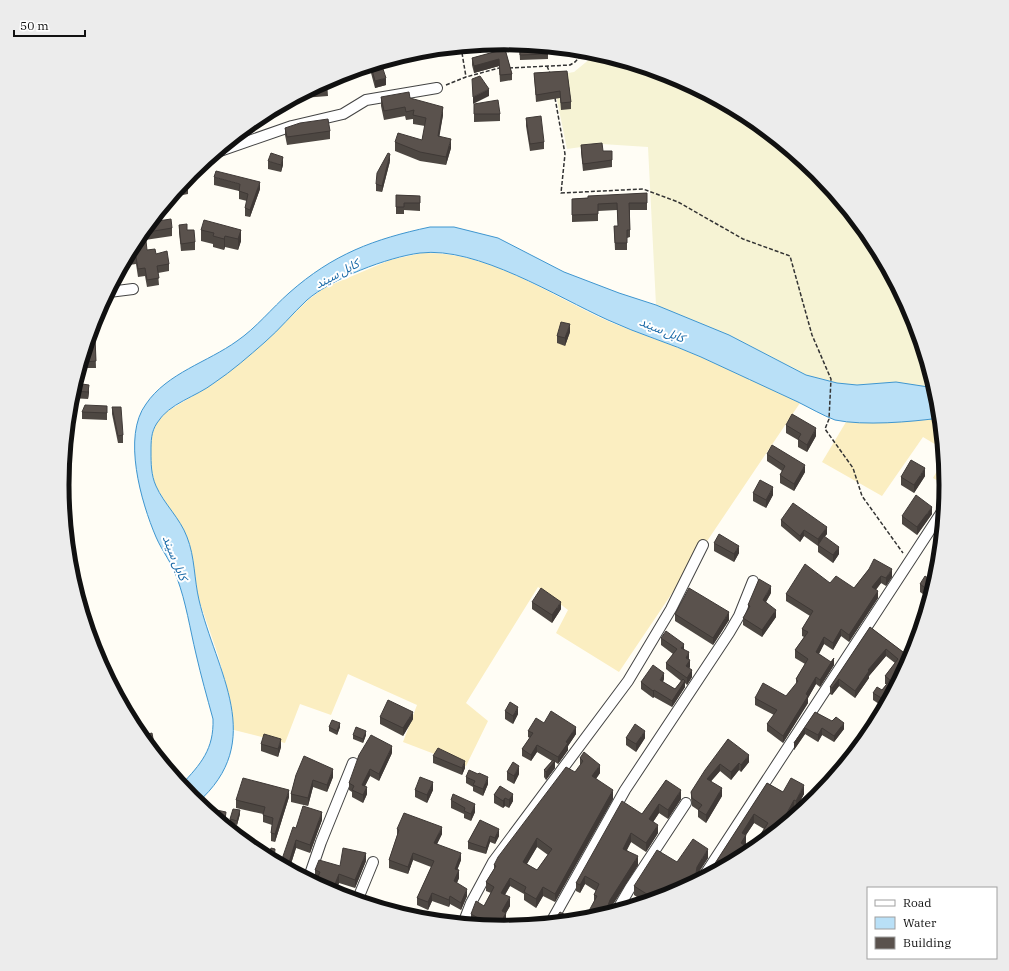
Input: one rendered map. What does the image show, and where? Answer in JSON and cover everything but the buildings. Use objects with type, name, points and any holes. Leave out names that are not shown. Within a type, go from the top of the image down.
[{"type":"street","points":[[230,148],[292,126],[343,114],[366,100],[437,88]]},
{"type":"street","points":[[115,291],[133,289]]},
{"type":"street","points":[[708,871],[939,516]]},
{"type":"street","points":[[465,919],[471,903],[493,862],[628,681],[671,609],[703,545]]},
{"type":"street","points":[[553,918],[625,790],[658,743],[732,627],[753,581]]},
{"type":"street","points":[[310,875],[321,842],[353,763]]},
{"type":"street","points":[[620,905],[686,803]]},
{"type":"street","points":[[359,896],[373,862]]},
{"type":"path","points":[[462,53],[466,77]]},
{"type":"path","points":[[437,88],[496,68],[570,65],[580,57]]},
{"type":"path","points":[[547,66],[551,76]]},
{"type":"path","points":[[555,98],[565,154],[561,193],[642,189],[678,202],[743,239],[790,256],[812,335],[830,378],[829,419],[825,429],[853,468],[862,496],[909,561]]},
{"type":"shaded area","points":[[590,58],[644,73],[671,83],[722,108],[770,140],[792,158],[832,198],[850,220],[882,268],[907,319],[917,346],[928,387],[896,382],[857,385],[837,383],[806,375],[729,335],[656,305],[648,147],[602,144],[567,149],[552,76],[574,72]]},
{"type":"sand","points":[[422,253],[447,254],[471,259],[495,267],[542,288],[610,322],[711,361],[800,403],[619,672],[556,633],[568,610],[538,587],[466,703],[488,721],[466,766],[403,742],[417,705],[348,674],[331,715],[300,704],[285,743],[234,730],[230,699],[218,655],[199,600],[187,536],[155,485],[151,467],[151,438],[156,424],[166,412],[213,384],[264,343],[308,300],[324,288],[390,260]]},
{"type":"sand","points":[[935,419],[938,446],[923,437],[882,496],[822,462],[846,422]]},
{"type":"sand","points":[[939,467],[940,482],[933,478]]},
{"type":"water","name":"کابل سيند","points":[[430,227],[454,227],[498,238],[564,272],[656,305],[729,335],[806,375],[837,383],[857,385],[896,382],[928,387],[935,419],[873,423],[835,420],[701,357],[608,320],[516,275],[466,257],[442,253],[420,253],[407,255],[360,270],[330,284],[307,300],[253,353],[234,368],[207,388],[168,410],[157,423],[152,433],[151,456],[153,478],[159,493],[184,530],[190,545],[199,600],[225,680],[231,705],[233,731],[230,755],[218,779],[202,798],[185,781],[195,770],[209,748],[213,730],[213,719],[180,587],[175,573],[150,523],[140,488],[136,469],[135,451],[135,433],[139,417],[146,404],[165,384],[244,336],[305,279],[338,258],[355,250],[372,243]]}]
